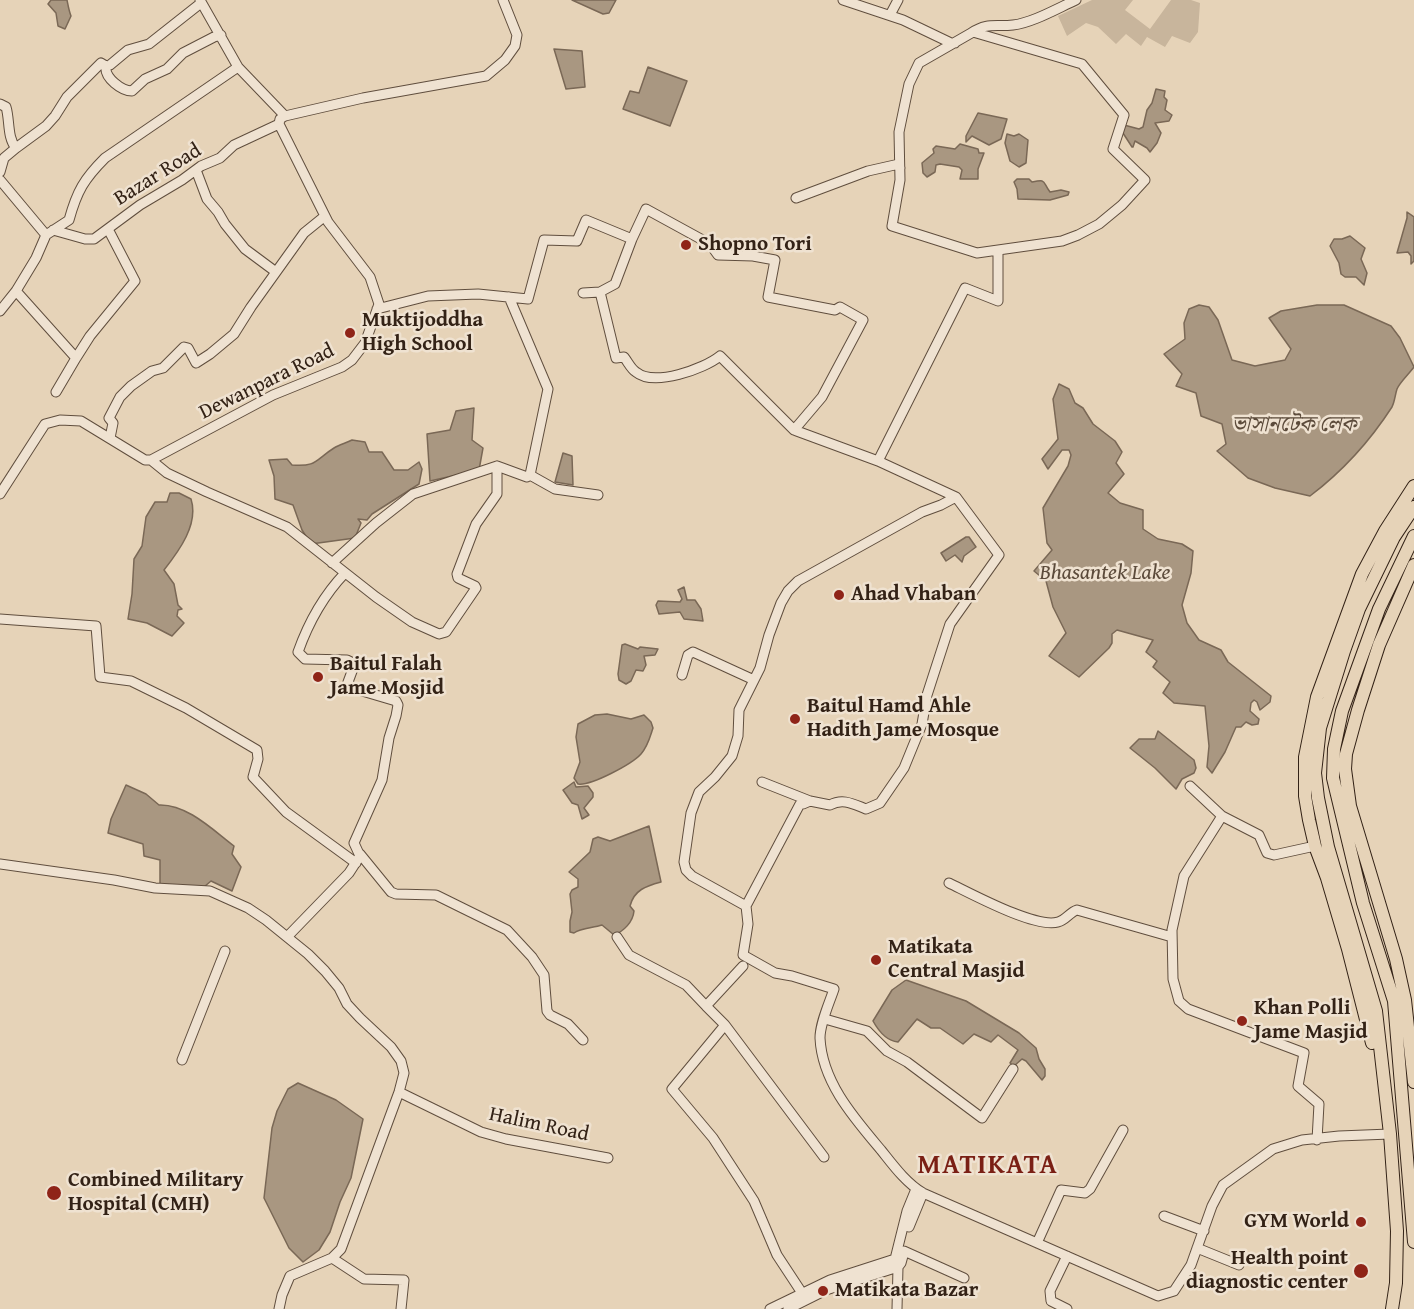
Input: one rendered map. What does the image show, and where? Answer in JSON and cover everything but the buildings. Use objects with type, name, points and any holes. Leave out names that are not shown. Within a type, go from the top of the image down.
[{"type":"main road","points":[[1386,1134],[1372,1037],[1348,949],[1315,846],[1305,796],[1305,757],[1317,697],[1362,574],[1385,531],[1414,486]]},
{"type":"main road","points":[[1392,1309],[1398,1255],[1376,1011],[1329,847],[1315,773],[1320,728],[1359,609],[1394,537],[1414,507]]},
{"type":"main road","points":[[1412,541],[1379,609],[1342,711],[1334,749],[1333,778],[1363,903],[1394,1001],[1414,1242]]},
{"type":"main road","points":[[1414,564],[1379,645],[1358,710],[1344,769],[1350,806],[1396,959],[1405,1000],[1414,1082]]},
{"type":"street","points":[[282,120],[363,98],[486,75],[505,60],[514,46],[517,35],[503,0]]},
{"type":"street","points":[[843,0],[890,15],[952,43]]},
{"type":"street","points":[[890,15],[898,0]]},
{"type":"street","points":[[973,32],[1082,64],[1124,115],[1113,148],[1145,180],[1099,224],[1078,236],[1062,241],[976,253],[892,226],[900,170],[899,132],[909,84],[919,63],[985,25],[1014,25],[1042,16],[1076,0]]},
{"type":"street","points":[[106,66],[128,50],[149,44],[201,2],[238,67],[282,120],[325,216],[370,277],[379,304],[377,309]]},
{"type":"street","points":[[106,66],[105,71],[108,76],[127,91],[132,91],[145,79],[167,69],[183,54],[214,36],[221,35]]},
{"type":"street","points":[[0,172],[4,158],[55,116],[67,96],[93,69],[101,63],[106,66]]},
{"type":"street","points":[[0,311],[16,291],[50,232],[69,220],[76,194],[91,172],[105,158],[238,67]]},
{"type":"street","points":[[0,104],[6,107],[11,143],[16,148]]},
{"type":"street","name":"Bazar Road","points":[[50,232],[93,239],[140,205],[196,170],[220,158],[234,145],[282,120]]},
{"type":"street","points":[[796,198],[868,171],[899,164],[900,170]]},
{"type":"street","points":[[196,170],[207,200],[225,224],[245,249],[276,272]]},
{"type":"street","points":[[2,185],[50,232]]},
{"type":"street","points":[[583,293],[600,292],[615,284],[645,209],[710,244],[718,255],[753,256],[775,261],[768,297],[835,310],[840,307],[863,320],[822,396],[794,430]]},
{"type":"street","points":[[110,438],[114,423],[109,418],[120,397],[141,378],[152,371],[163,368],[184,347],[188,348],[196,363],[221,346],[234,334],[304,233],[325,216]]},
{"type":"street","points":[[377,309],[428,296],[478,294],[528,299],[544,240],[577,241],[586,220],[632,239]]},
{"type":"street","points":[[56,392],[90,336],[135,281],[108,229]]},
{"type":"street","points":[[878,461],[965,288],[998,301],[998,250]]},
{"type":"street","points":[[16,291],[76,358]]},
{"type":"street","points":[[600,292],[616,358],[624,357],[636,373],[652,379],[684,373],[704,367],[720,356],[794,430],[878,461],[956,497],[999,555],[950,624],[927,695],[922,724],[904,768],[880,803],[866,809],[844,801],[830,806],[810,801],[762,782]]},
{"type":"street","points":[[509,297],[548,389],[530,475]]},
{"type":"street","name":"Dewanpara Road","points":[[151,460],[273,395],[342,367],[352,360],[365,343],[377,309]]},
{"type":"street","points":[[0,494],[45,424],[60,420],[81,421],[146,460],[151,460],[167,473],[287,527],[412,622],[439,634],[446,632],[476,588],[458,578],[457,574],[476,524],[497,494],[497,466]]},
{"type":"street","points":[[332,563],[376,523],[413,494],[497,466],[527,477],[530,475],[555,489],[598,495]]},
{"type":"street","points":[[746,906],[692,876],[686,870],[684,862],[691,813],[699,792],[732,756],[738,736],[739,710],[760,668],[781,603],[798,581],[922,512],[956,497]]},
{"type":"street","points":[[1412,541],[1410,559],[1414,564]]},
{"type":"street","points":[[345,573],[327,592],[304,633],[298,652],[304,658],[347,660],[353,663],[349,686],[396,701],[398,705],[389,738],[382,780],[354,843],[358,859]]},
{"type":"street","points":[[0,619],[96,626],[100,677],[131,681],[186,708],[257,750],[258,759],[253,777],[286,812],[358,859],[391,892],[436,895],[507,930],[532,957],[544,975],[549,1015],[568,1024],[583,1040]]},
{"type":"street","points":[[682,675],[688,655],[693,652],[754,680]]},
{"type":"street","points":[[1190,786],[1222,816],[1259,835],[1267,854],[1274,855],[1315,846]]},
{"type":"street","points":[[810,801],[800,804],[746,906],[748,924],[743,956],[775,973],[792,975],[834,989],[820,1035],[822,1051],[838,1094],[890,1162],[919,1191],[1158,1296],[1174,1291],[1191,1265],[1212,1206],[1223,1185],[1273,1149],[1302,1140],[1386,1134]]},
{"type":"street","points":[[1222,816],[1185,876],[1172,937],[1173,979],[1179,1001],[1188,1009],[1304,1053],[1298,1086],[1319,1104],[1317,1140]]},
{"type":"street","points":[[287,938],[358,859]]},
{"type":"street","points":[[0,864],[155,888],[210,891],[248,908],[308,954],[339,988],[347,1004],[391,1047],[401,1061],[404,1073],[399,1092],[341,1249],[332,1258],[290,1276],[279,1309]]},
{"type":"street","points":[[949,883],[1012,914],[1052,923],[1060,922],[1071,912],[1077,910],[1172,937]]},
{"type":"street","points":[[617,937],[629,955],[686,985],[725,1025],[824,1157]]},
{"type":"street","points":[[182,1060],[225,951]]},
{"type":"street","points":[[706,1006],[743,966]]},
{"type":"street","points":[[825,1019],[867,1031],[887,1051],[907,1062],[982,1118],[1013,1069]]},
{"type":"street","points":[[725,1025],[672,1089],[714,1137],[754,1201],[777,1255],[802,1293]]},
{"type":"street","name":"Halim Road","points":[[399,1092],[481,1132],[506,1139],[608,1158]]},
{"type":"street","points":[[1037,1243],[1061,1190],[1084,1193],[1090,1189],[1123,1130]]},
{"type":"street","points":[[897,1309],[898,1267],[901,1263],[919,1191]]},
{"type":"street","points":[[770,1309],[830,1280],[895,1259],[907,1211],[919,1191]]},
{"type":"street","points":[[1164,1216],[1204,1231]]},
{"type":"street","points":[[1197,1248],[1239,1265]]},
{"type":"street","points":[[904,1251],[964,1278]]},
{"type":"street","points":[[1067,1256],[1050,1291],[1051,1300],[1067,1309]]},
{"type":"street","points":[[332,1258],[364,1278],[404,1280],[401,1309]]},
{"type":"street","points":[[788,1309],[826,1290],[898,1267]]},
{"type":"shaded area","points":[[1092,0],[1133,0],[1125,10],[1150,29],[1171,0],[1191,0],[1200,3],[1198,32],[1190,43],[1172,36],[1165,47],[1147,37],[1141,46],[1126,34],[1116,44],[1098,27],[1086,23],[1067,36],[1058,16]]},
{"type":"water","points":[[51,0],[67,0],[71,16],[65,29],[58,26],[56,13],[48,4]]},
{"type":"water","points":[[572,0],[616,0],[609,13],[603,14]]},
{"type":"water","points":[[554,49],[582,51],[585,87],[566,89]]},
{"type":"water","points":[[648,67],[687,81],[670,126],[623,109],[630,91],[639,93]]},
{"type":"water","points":[[1156,89],[1165,91],[1164,97],[1167,100],[1165,110],[1172,115],[1169,121],[1155,123],[1161,133],[1150,152],[1135,141],[1132,147],[1121,130],[1124,125],[1139,129],[1143,127]]},
{"type":"water","points":[[978,113],[1007,119],[1001,139],[989,145],[972,136],[966,142],[966,136]]},
{"type":"water","points":[[1007,134],[1014,136],[1019,134],[1028,140],[1026,163],[1019,167],[1010,161],[1005,143]]},
{"type":"water","points":[[960,144],[984,153],[978,169],[978,179],[960,179],[962,170],[959,167],[940,164],[936,165],[935,172],[927,177],[923,173],[922,163],[934,153],[933,149],[936,146],[955,149]]},
{"type":"water","points":[[1017,179],[1042,181],[1050,192],[1061,190],[1069,192],[1068,195],[1050,200],[1018,199],[1014,182]]},
{"type":"water","points":[[1407,212],[1414,217],[1414,261],[1411,264],[1411,256],[1408,252],[1397,253]]},
{"type":"water","points":[[1350,236],[1365,248],[1361,259],[1367,273],[1364,285],[1356,277],[1345,277],[1341,274],[1339,263],[1330,246],[1334,239]]},
{"type":"water","name":"ভাসানটেক লেক","points":[[1199,305],[1209,307],[1218,320],[1232,360],[1255,366],[1285,360],[1291,349],[1269,318],[1281,311],[1317,305],[1344,305],[1391,326],[1400,338],[1414,367],[1398,386],[1392,407],[1375,432],[1345,466],[1310,496],[1275,488],[1248,478],[1217,451],[1226,444],[1222,424],[1201,416],[1196,393],[1176,386],[1182,374],[1164,354],[1185,339],[1184,323],[1189,309]]},
{"type":"water","name":"Bhasantek Lake","points":[[1059,384],[1069,389],[1075,403],[1083,408],[1093,424],[1115,441],[1122,452],[1116,463],[1124,474],[1108,493],[1120,503],[1143,510],[1143,529],[1158,539],[1182,544],[1193,551],[1191,573],[1182,605],[1187,623],[1199,640],[1221,650],[1228,662],[1271,696],[1270,702],[1260,710],[1257,702],[1254,700],[1251,703],[1250,711],[1259,719],[1258,724],[1252,725],[1246,722],[1241,727],[1236,727],[1225,752],[1212,773],[1207,767],[1209,746],[1205,706],[1174,703],[1163,693],[1170,682],[1153,667],[1157,661],[1146,652],[1153,640],[1117,630],[1112,634],[1112,643],[1109,648],[1079,677],[1049,656],[1066,633],[1053,607],[1046,581],[1034,571],[1052,550],[1047,543],[1043,508],[1068,466],[1071,455],[1069,450],[1062,450],[1048,469],[1042,459],[1058,439],[1053,399]]},
{"type":"water","points":[[474,408],[472,440],[483,448],[479,470],[430,481],[427,434],[450,430],[456,411]]},
{"type":"water","points":[[352,440],[365,442],[369,452],[382,452],[394,470],[408,470],[419,462],[422,469],[419,484],[372,514],[367,520],[358,519],[361,523],[355,538],[311,544],[302,530],[293,505],[275,499],[274,476],[269,460],[287,459],[292,465],[311,464],[336,447]]},
{"type":"water","points":[[563,453],[572,456],[573,485],[555,482]]},
{"type":"water","points":[[170,493],[179,493],[191,499],[193,508],[186,537],[164,570],[174,584],[178,605],[182,609],[178,610],[177,616],[184,623],[172,636],[147,623],[128,619],[134,559],[142,546],[146,517],[155,502],[167,502]]},
{"type":"water","points":[[969,537],[976,547],[964,556],[962,562],[955,555],[946,561],[941,553]]},
{"type":"water","points":[[684,587],[687,600],[695,600],[701,609],[703,621],[684,619],[680,612],[659,614],[656,605],[658,601],[680,602],[682,599],[678,590]]},
{"type":"water","points":[[622,645],[638,649],[640,647],[658,649],[655,655],[644,656],[646,665],[643,671],[636,670],[631,681],[626,684],[619,680],[618,674]]},
{"type":"water","points":[[607,714],[631,719],[644,715],[653,728],[648,741],[641,754],[629,763],[592,782],[578,784],[574,778],[580,762],[576,737],[578,724],[595,715]]},
{"type":"water","points":[[1158,731],[1194,760],[1196,768],[1194,773],[1182,779],[1176,789],[1130,748],[1139,739],[1155,739]]},
{"type":"water","points":[[574,782],[576,787],[588,786],[593,793],[593,797],[584,808],[589,815],[582,819],[578,805],[572,803],[563,790]]},
{"type":"water","points":[[126,785],[146,794],[159,805],[189,813],[234,846],[232,854],[241,867],[232,891],[211,881],[204,887],[160,885],[160,860],[144,856],[143,844],[108,833],[111,819]]},
{"type":"water","points":[[649,826],[661,882],[646,887],[634,896],[630,906],[634,911],[632,919],[618,933],[614,935],[602,925],[574,933],[570,932],[572,912],[570,894],[578,887],[578,879],[569,872],[590,852],[593,839],[598,837],[610,841]]},
{"type":"water","points":[[906,980],[966,1001],[1019,1033],[1036,1048],[1045,1069],[1045,1076],[1042,1080],[1022,1059],[1014,1066],[1010,1063],[1018,1050],[998,1035],[991,1042],[974,1034],[963,1044],[940,1028],[931,1028],[917,1019],[898,1042],[887,1037],[873,1021],[892,990]]},
{"type":"water","points":[[298,1083],[336,1100],[363,1119],[351,1178],[330,1232],[319,1250],[303,1262],[289,1248],[264,1198],[272,1128],[277,1111],[288,1089]]},
{"type":"place","name":"Shopno Tori","points":[[686,245]]},
{"type":"place","name":"Muktijoddha High School","points":[[350,333]]},
{"type":"place","name":"Ahad Vhaban","points":[[839,595]]},
{"type":"place","name":"Baitul Falah Jame Mosjid","points":[[318,677]]},
{"type":"place","name":"Baitul Hamd Ahle Hadith Jame Mosque","points":[[795,719]]},
{"type":"place","name":"Matikata Central Masjid","points":[[876,960]]},
{"type":"place","name":"Khan Polli Jame Masjid","points":[[1242,1021]]},
{"type":"place","name":"Combined Military Hospital (CMH)","points":[[54,1193]]},
{"type":"place","name":"GYM World","points":[[1361,1222]]},
{"type":"place","name":"Health point diagnostic center","points":[[1361,1271]]},
{"type":"place","name":"Matikata Bazar","points":[[823,1291]]},
{"type":"district","name":"MATIKATA","points":[[988,1166]]}]
